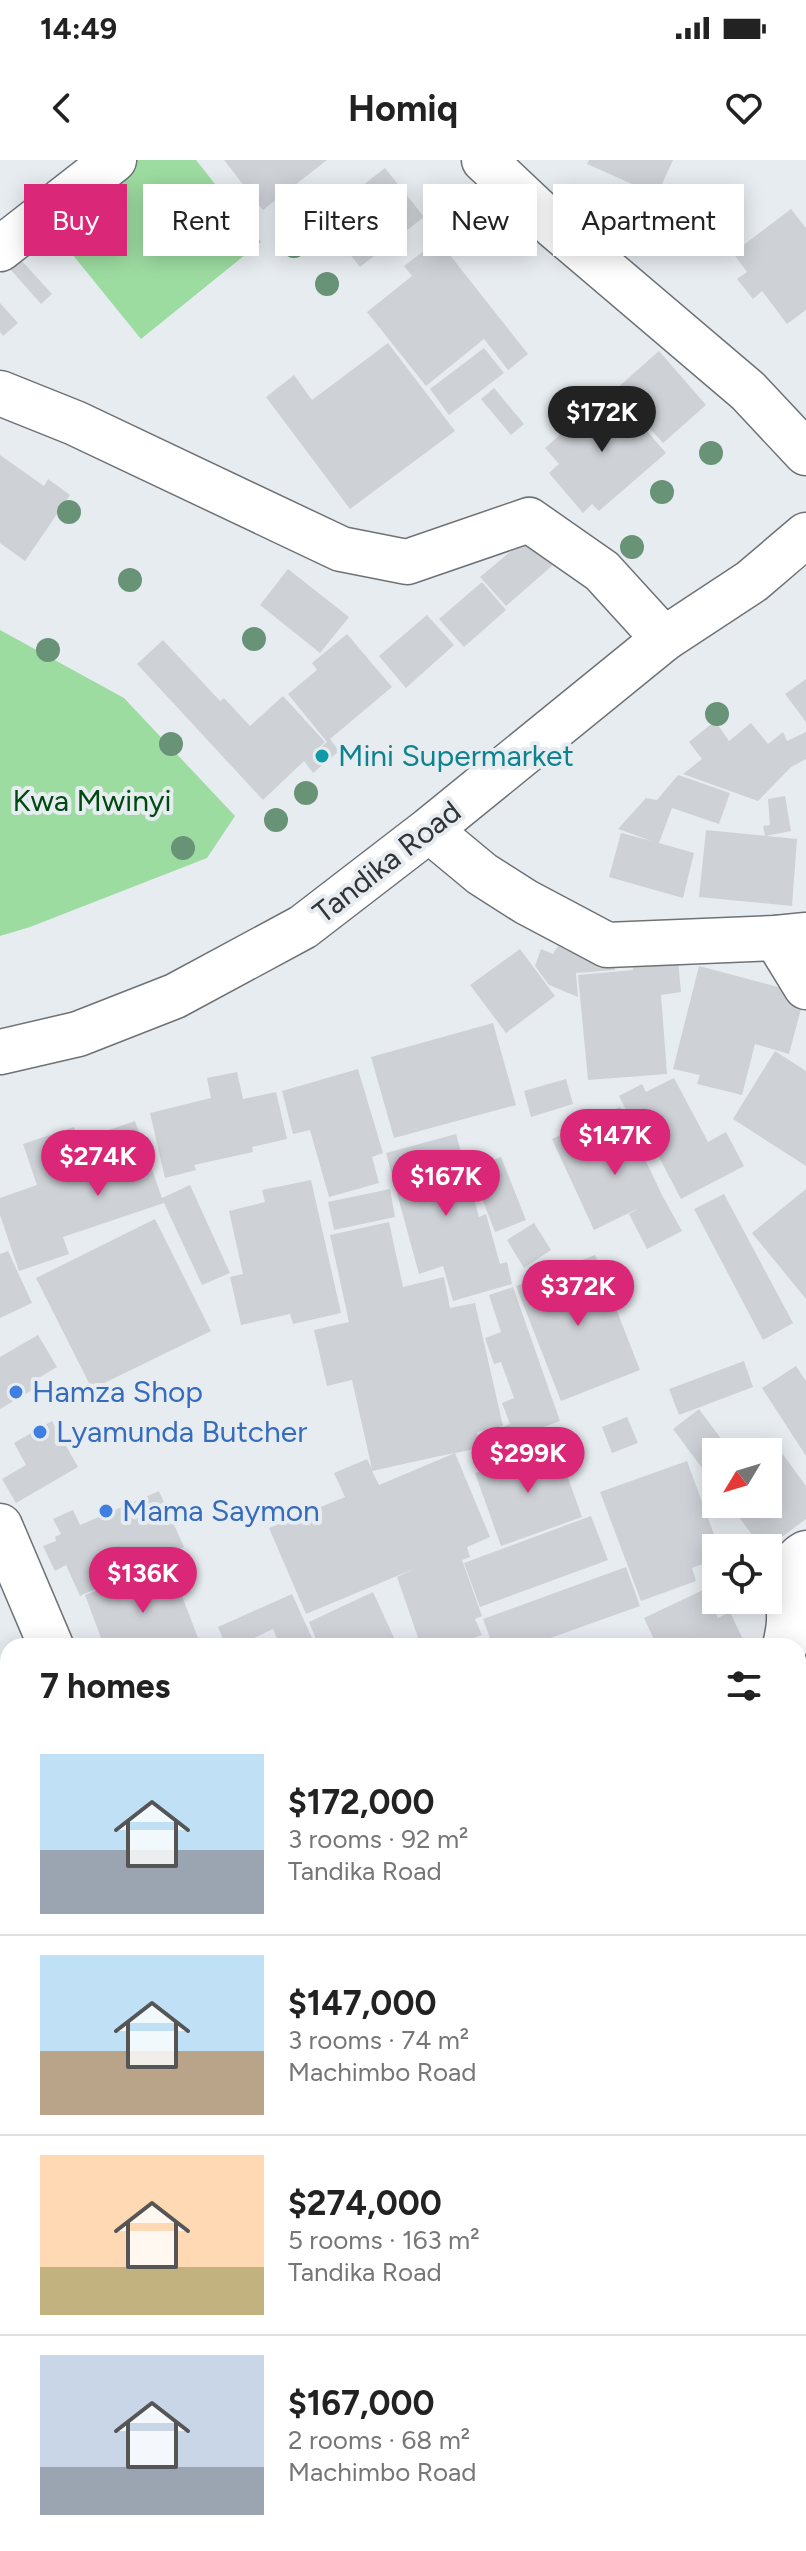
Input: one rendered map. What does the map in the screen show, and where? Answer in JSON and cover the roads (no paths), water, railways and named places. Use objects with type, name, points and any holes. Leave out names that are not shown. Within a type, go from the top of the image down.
[{"type":"street","points":[[0,249],[114,160]]},
{"type":"street","points":[[489,162],[554,226],[748,391],[806,453]]},
{"type":"street","points":[[0,393],[75,423],[341,549],[407,562],[529,520],[602,571],[664,639]]},
{"type":"street","name":"Tandika Road","points":[[0,1052],[78,1034],[175,996],[303,927],[429,830],[664,639],[752,581],[806,535]]},
{"type":"street","points":[[429,830],[482,874],[526,902],[607,945],[791,936],[806,987]]},
{"type":"street","points":[[0,1526],[48,1638]]},
{"type":"street","points":[[786,1638],[788,1578],[799,1557],[806,1553]]},
{"type":"place","name":"Mini Supermarket","points":[[322,756]]},
{"type":"place","name":"Hamza Shop","points":[[16,1392]]},
{"type":"place","name":"Lyamunda Butcher","points":[[40,1432]]},
{"type":"place","name":"Mama Saymon","points":[[106,1511]]},
{"type":"park label","name":"Kwa Mwinyi","points":[[92,801]]}]
